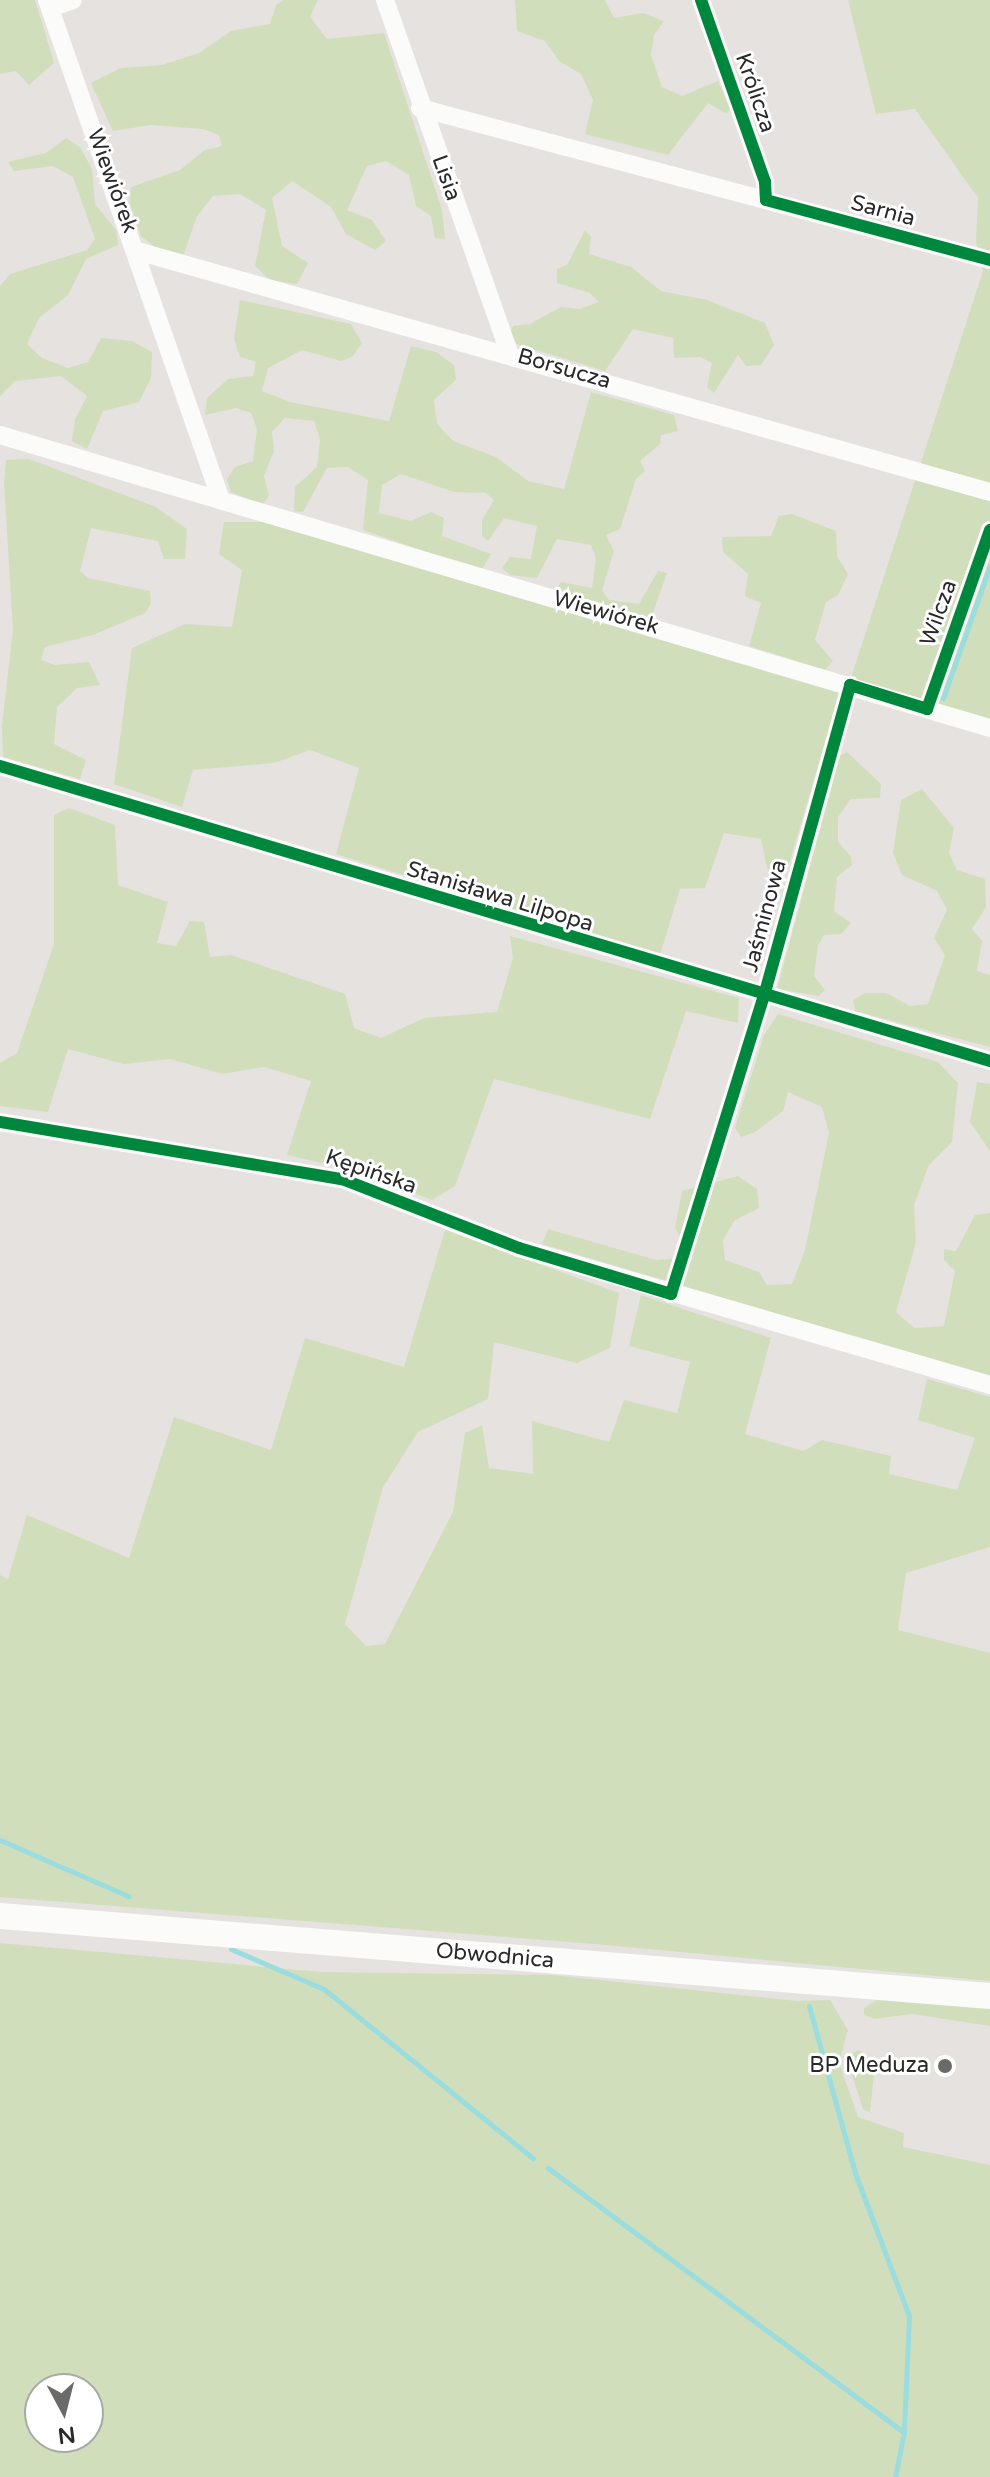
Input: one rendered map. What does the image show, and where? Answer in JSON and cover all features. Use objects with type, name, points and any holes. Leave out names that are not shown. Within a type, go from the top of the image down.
[{"type":"main road","name":"Obwodnica","points":[[0,1916],[990,1996]]},
{"type":"street","points":[[49,4],[73,0]]},
{"type":"street","name":"Lisia","points":[[385,0],[420,108],[510,354]]},
{"type":"street","name":"Królicza","points":[[701,0],[765,182],[766,200]]},
{"type":"street","name":"Wiewiórek","points":[[49,4],[221,500]]},
{"type":"street","name":"Sarnia","points":[[420,108],[990,260]]},
{"type":"street","name":"Borsucza","points":[[137,251],[990,492]]},
{"type":"street","name":"Wiewiórek","points":[[0,435],[990,728]]},
{"type":"street","name":"Wilcza","points":[[927,709],[990,530]]},
{"type":"street","name":"Jaśminowa","points":[[671,1294],[764,996],[850,685]]},
{"type":"street","name":"Stanisława Lilpopa","points":[[0,766],[990,1061]]},
{"type":"street","name":"Kępińska","points":[[0,1122],[342,1179],[519,1248],[990,1385]]},
{"type":"green space","points":[[0,0],[35,0],[54,63],[29,85],[16,71],[0,74]]},
{"type":"green space","points":[[284,0],[318,0],[310,17],[327,39],[384,33],[442,210],[445,239],[435,238],[431,216],[416,206],[409,175],[386,161],[367,166],[347,210],[372,220],[386,241],[375,250],[346,234],[331,207],[292,181],[272,198],[282,246],[308,263],[297,284],[270,280],[255,266],[266,210],[240,194],[213,196],[197,216],[184,254],[157,249],[141,236],[130,204],[131,187],[180,170],[205,150],[222,146],[219,135],[203,129],[151,125],[113,131],[91,83],[121,68],[162,65],[199,53],[231,31],[270,24],[276,5]]},
{"type":"green space","points":[[515,0],[605,0],[614,18],[643,13],[664,21],[654,35],[651,55],[662,87],[682,96],[718,81],[730,108],[727,114],[708,103],[668,155],[585,134],[593,100],[581,74],[559,61],[545,41],[517,31]]},
{"type":"green space","points":[[848,0],[990,0],[990,722],[850,681],[983,271],[976,242],[978,198],[915,109],[876,114]]},
{"type":"green space","points":[[66,138],[80,147],[92,169],[95,204],[116,230],[118,245],[86,259],[68,295],[39,318],[27,344],[42,358],[68,368],[88,362],[101,338],[132,341],[152,352],[151,378],[139,402],[103,411],[87,449],[72,441],[75,420],[87,396],[61,376],[15,381],[0,396],[0,286],[10,274],[87,250],[95,239],[73,177],[53,166],[14,171],[8,162],[46,153]]},
{"type":"green space","points":[[585,230],[591,237],[589,254],[631,267],[661,291],[707,300],[765,323],[774,345],[761,365],[746,366],[738,355],[714,393],[707,387],[712,363],[700,357],[674,358],[673,338],[633,329],[605,371],[517,344],[509,337],[513,326],[530,324],[561,307],[580,309],[599,302],[590,293],[557,283],[557,269],[567,265]]},
{"type":"green space","points":[[240,300],[351,324],[362,343],[352,357],[341,361],[302,350],[268,368],[262,391],[290,402],[389,421],[411,346],[436,352],[454,365],[456,380],[434,400],[437,424],[453,441],[496,457],[528,481],[564,489],[591,392],[674,415],[678,431],[661,435],[660,444],[640,461],[645,471],[636,479],[620,529],[606,535],[614,551],[602,590],[609,600],[639,604],[658,571],[667,573],[651,618],[556,590],[561,582],[592,588],[596,559],[591,545],[557,539],[537,578],[510,575],[502,568],[510,557],[531,559],[537,526],[504,518],[488,541],[482,536],[482,520],[494,500],[486,493],[454,492],[401,474],[382,485],[379,513],[411,521],[431,512],[444,518],[442,536],[491,554],[481,571],[363,530],[368,480],[348,467],[327,468],[303,512],[294,511],[295,487],[317,467],[320,439],[314,421],[285,418],[272,432],[274,451],[264,476],[269,496],[262,505],[231,492],[227,479],[235,467],[253,461],[257,429],[251,413],[236,408],[205,415],[207,398],[228,379],[253,376],[256,362],[240,357],[234,339]]},
{"type":"green space","points":[[29,459],[156,507],[187,529],[185,559],[164,559],[158,541],[91,528],[80,571],[88,578],[150,591],[151,603],[145,613],[93,635],[45,647],[41,660],[55,665],[89,662],[100,685],[77,688],[57,707],[54,744],[86,760],[80,779],[3,757],[2,726],[13,630],[4,483],[6,460]]},
{"type":"green space","points":[[792,514],[836,531],[837,556],[848,574],[838,595],[826,602],[815,640],[833,661],[825,670],[749,646],[761,603],[745,596],[748,574],[723,552],[722,537],[771,536],[779,516]]},
{"type":"green space","points":[[224,522],[263,522],[840,692],[786,874],[767,868],[761,839],[724,833],[705,888],[680,889],[660,955],[336,854],[359,768],[310,750],[274,763],[193,770],[182,807],[114,784],[132,648],[185,624],[232,627],[242,570],[219,554]]},
{"type":"green space","points":[[847,752],[881,784],[880,798],[851,799],[838,817],[838,842],[851,856],[852,865],[837,877],[834,911],[851,923],[841,934],[824,935],[818,945],[814,976],[825,990],[819,996],[777,989],[840,756]]},
{"type":"green space","points":[[922,789],[954,828],[949,853],[957,870],[985,879],[986,907],[972,929],[982,941],[977,971],[990,975],[990,1047],[855,1011],[853,1000],[865,993],[886,993],[910,1006],[928,1004],[945,955],[934,938],[947,910],[937,891],[902,875],[893,853],[901,800]]},
{"type":"green space","points":[[69,808],[115,825],[118,885],[168,902],[157,943],[176,946],[190,921],[204,922],[210,957],[231,955],[345,994],[354,1028],[381,1038],[424,1018],[497,1012],[513,958],[510,936],[739,998],[738,1023],[686,1011],[650,1119],[494,1079],[455,1186],[432,1200],[356,1171],[287,1155],[311,1081],[264,1067],[223,1074],[170,1059],[124,1064],[68,1049],[48,1112],[0,1106],[0,1063],[17,1053],[54,944],[54,815]]},
{"type":"green space","points":[[778,1014],[938,1062],[958,1083],[952,1142],[929,1165],[914,1205],[916,1243],[896,1312],[914,1328],[944,1326],[955,1271],[944,1260],[944,1249],[956,1251],[975,1215],[990,1213],[990,1377],[542,1244],[548,1229],[656,1260],[694,1257],[675,1228],[682,1191],[738,1176],[757,1189],[759,1208],[735,1220],[723,1240],[725,1260],[759,1272],[767,1285],[792,1284],[805,1250],[829,1133],[822,1107],[788,1092],[783,1111],[755,1132],[741,1137],[735,1128],[764,1035]]},
{"type":"green space","points":[[977,1082],[990,1084],[990,1151],[970,1122]]},
{"type":"green space","points":[[445,1230],[619,1293],[610,1348],[577,1363],[494,1342],[488,1399],[418,1432],[383,1487],[345,1624],[366,1646],[385,1644],[453,1512],[465,1433],[482,1425],[489,1468],[533,1474],[532,1421],[609,1442],[624,1400],[677,1413],[690,1362],[629,1346],[641,1295],[771,1338],[745,1434],[803,1451],[822,1440],[891,1456],[889,1474],[957,1490],[975,1438],[918,1420],[927,1379],[990,1397],[990,1547],[906,1573],[898,1630],[990,1653],[990,1981],[595,1944],[0,1897],[0,1575],[8,1579],[27,1515],[129,1558],[174,1417],[271,1450],[305,1338],[404,1367]]},
{"type":"green space","points":[[0,1943],[322,1972],[552,1975],[797,2001],[830,2000],[848,2030],[839,2062],[858,2117],[904,2133],[903,2147],[990,2165],[990,2477],[0,2477]]},
{"type":"green space","points":[[880,1998],[990,2007],[990,2026],[912,2014],[874,2019],[864,2015],[864,2008]]},
{"type":"green space","points":[[859,2050],[885,2073],[874,2073],[870,2112],[880,2117],[863,2109],[848,2063],[848,2056]]},
{"type":"waterway","points":[[943,698],[990,566]]},
{"type":"waterway","points":[[0,1840],[128,1896]]},
{"type":"waterway","points":[[231,1949],[324,1989],[533,2158]]},
{"type":"waterway","points":[[809,2006],[855,2173],[909,2316],[904,2431]]},
{"type":"waterway","points":[[548,2168],[904,2432],[895,2477]]},
{"type":"cycle path","points":[[701,0],[765,182],[766,200],[990,260]]},
{"type":"cycle path","points":[[0,1122],[342,1179],[519,1248],[671,1294],[764,996],[850,685],[927,709],[990,530]]},
{"type":"cycle path","points":[[0,766],[990,1061]]},
{"type":"place","name":"BP Meduza","points":[[945,2066]]}]
